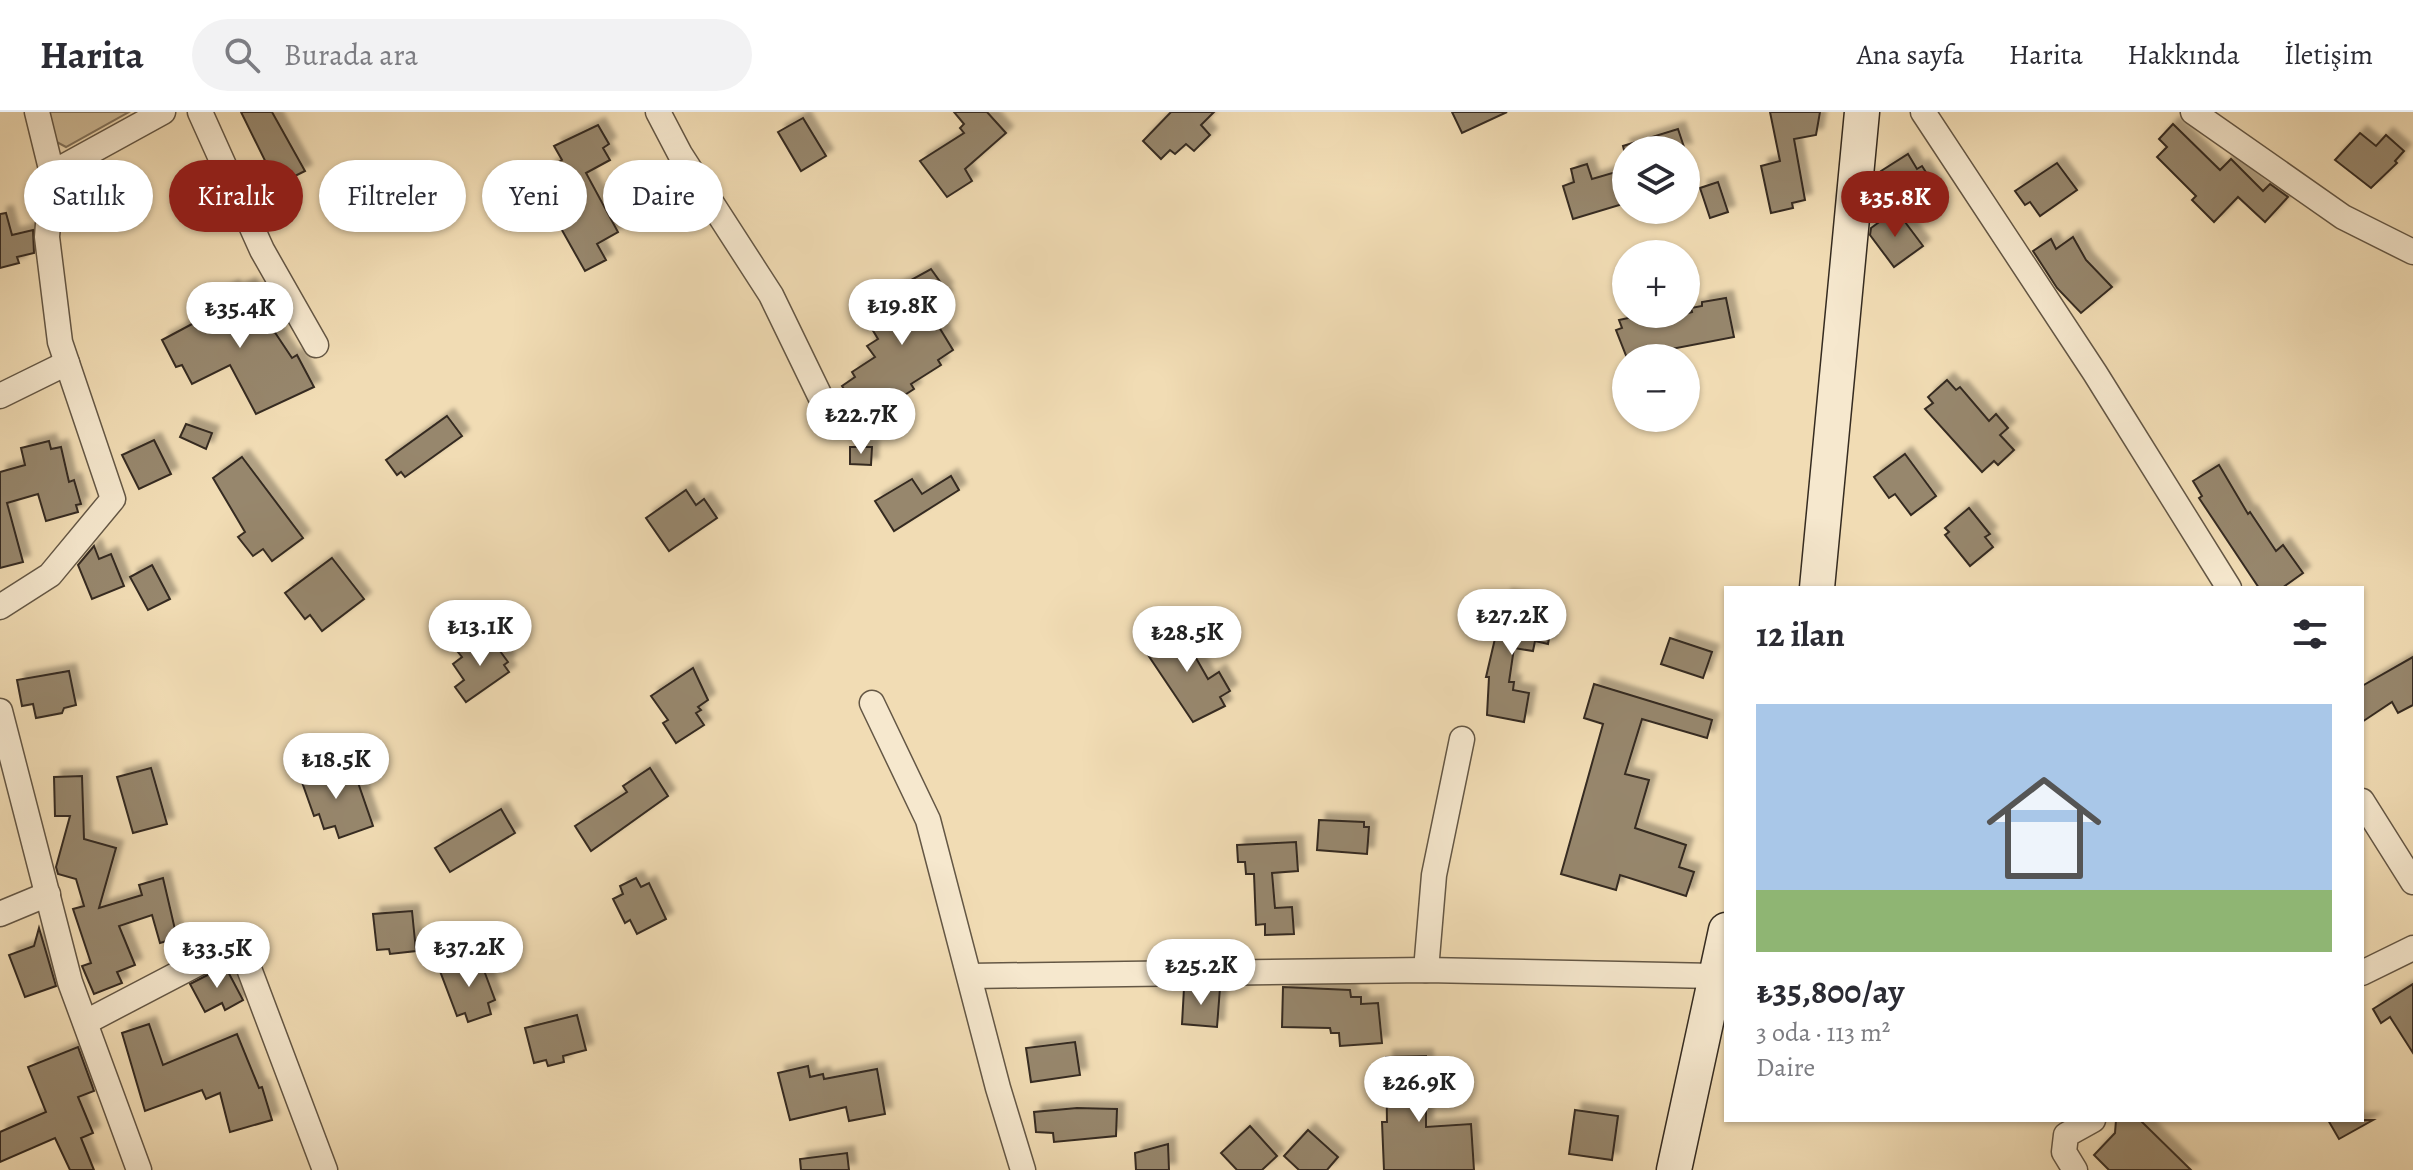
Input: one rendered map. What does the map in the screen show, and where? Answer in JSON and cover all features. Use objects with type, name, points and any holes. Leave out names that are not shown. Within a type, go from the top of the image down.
[{"type":"street","points":[[37,112],[49,160]]},
{"type":"street","points":[[76,160],[163,112]]},
{"type":"street","points":[[200,112],[262,250],[316,345]]},
{"type":"street","points":[[658,112],[680,154],[771,295],[820,396]]},
{"type":"street","points":[[1817,586],[1862,112]]},
{"type":"street","points":[[1923,112],[2095,373],[2228,586]]},
{"type":"street","points":[[2193,112],[2343,217],[2413,252]]},
{"type":"street","points":[[0,607],[50,575],[113,499],[60,342],[47,232]]},
{"type":"street","points":[[0,396],[67,363]]},
{"type":"street","points":[[872,703],[928,820],[998,1088],[1023,1170]]},
{"type":"street","points":[[0,711],[70,982],[139,1170]]},
{"type":"street","points":[[1426,970],[1434,875],[1462,739]]},
{"type":"street","points":[[2364,804],[2413,882]]},
{"type":"street","points":[[0,914],[48,894]]},
{"type":"street","points":[[1674,1170],[1724,938]]},
{"type":"street","points":[[86,1022],[239,942],[325,1170]]},
{"type":"street","points":[[2364,972],[2413,948]]},
{"type":"street","points":[[970,976],[1426,970],[1714,976]]},
{"type":"street","points":[[2075,1170],[2064,1152],[2066,1135],[2089,1122]]},
{"type":"shaded area","points":[[46,112],[129,112],[66,147],[53,140]]},
{"type":"building","points":[[241,112],[272,112],[299,160],[265,160]]},
{"type":"building","points":[[954,112],[987,112],[1006,133],[965,169],[972,181],[947,197],[920,161],[964,133],[960,128],[964,124]]},
{"type":"building","points":[[1171,112],[1214,112],[1201,125],[1210,135],[1194,151],[1186,144],[1175,154],[1170,150],[1161,159],[1143,141]]},
{"type":"building","points":[[1452,112],[1507,112],[1462,133]]},
{"type":"building","points":[[1770,112],[1820,112],[1816,135],[1794,139],[1805,200],[1792,203],[1793,208],[1771,213],[1761,166],[1780,161]]},
{"type":"building","points":[[803,118],[826,156],[801,171],[778,132]]},
{"type":"building","points":[[2173,124],[2220,170],[2231,159],[2263,191],[2270,184],[2288,197],[2265,222],[2238,197],[2214,222],[2192,200],[2196,196],[2157,157],[2167,147],[2159,139]]},
{"type":"building","points":[[598,125],[609,144],[603,148],[610,160],[603,160],[603,164],[587,172],[587,160],[562,160],[554,146]]},
{"type":"building","points":[[1678,129],[1680,136],[1655,136]]},
{"type":"building","points":[[2360,133],[2376,146],[2386,135],[2404,151],[2395,161],[2397,163],[2371,188],[2335,160]]},
{"type":"building","points":[[1908,154],[1917,169],[1922,166],[1936,188],[1904,208],[1881,171]]},
{"type":"building","points":[[2057,163],[2077,190],[2040,216],[2030,202],[2025,205],[2015,191]]},
{"type":"building","points":[[1587,164],[1592,179],[1612,173],[1612,207],[1573,219],[1563,186],[1574,182],[1571,169]]},
{"type":"building","points":[[587,175],[603,204],[603,232],[618,232],[597,244],[606,260],[585,271],[563,232],[587,232]]},
{"type":"building","points":[[1718,182],[1728,212],[1710,218],[1700,188]]},
{"type":"building","points":[[1896,210],[1923,246],[1894,267],[1870,235],[1871,228]]},
{"type":"building","points":[[6,213],[12,235],[33,232],[34,253],[17,257],[19,263],[0,268],[0,214]]},
{"type":"building","points":[[2073,237],[2086,260],[2112,287],[2081,313],[2057,288],[2033,251],[2051,239],[2056,249]]},
{"type":"building","points":[[931,269],[946,290],[942,292],[946,297],[928,309],[953,350],[938,360],[941,365],[911,384],[914,389],[869,418],[859,403],[855,406],[842,386],[855,377],[852,372],[875,357],[867,346],[878,339],[872,329],[899,312],[895,305],[899,303],[891,291]]},
{"type":"building","points":[[249,285],[272,328],[292,358],[297,355],[314,387],[256,414],[230,365],[192,384],[182,365],[176,367],[162,340],[209,315],[203,303],[232,287],[235,292]]},
{"type":"building","points":[[1726,298],[1734,337],[1697,344],[1622,344],[1616,330],[1622,328],[1700,328],[1702,302]]},
{"type":"building","points":[[1947,380],[1956,390],[1960,387],[1989,421],[1996,414],[2008,428],[2000,435],[2014,450],[1998,465],[1994,461],[1982,472],[1925,409],[1933,403],[1928,397]]},
{"type":"building","points":[[447,416],[462,436],[405,477],[401,472],[397,475],[386,460]]},
{"type":"building","points":[[186,424],[212,433],[206,449],[180,437]]},
{"type":"building","points":[[154,440],[171,474],[139,489],[122,455]]},
{"type":"building","points":[[49,441],[51,449],[61,447],[69,482],[74,480],[81,504],[76,505],[78,512],[46,521],[38,494],[7,503],[23,562],[0,568],[0,472],[25,465],[21,448]]},
{"type":"building","points":[[850,447],[872,447],[871,465],[850,464]]},
{"type":"building","points":[[1905,454],[1936,496],[1911,515],[1895,494],[1889,498],[1874,477]]},
{"type":"building","points":[[242,457],[303,538],[272,561],[263,549],[253,556],[238,537],[245,532],[213,478]]},
{"type":"building","points":[[2219,465],[2248,514],[2250,512],[2276,551],[2283,545],[2303,573],[2285,586],[2258,586],[2199,498],[2202,496],[2193,481]]},
{"type":"building","points":[[951,476],[959,490],[894,531],[875,501],[912,479],[922,494]]},
{"type":"building","points":[[686,490],[696,505],[704,499],[717,518],[669,551],[646,518]]},
{"type":"building","points":[[1969,508],[1990,534],[1985,537],[1993,547],[1970,566],[1945,535],[1949,532],[1945,528]]},
{"type":"building","points":[[94,546],[99,559],[111,554],[124,586],[92,599],[78,565]]},
{"type":"building","points":[[332,558],[364,599],[322,631],[310,615],[305,619],[285,593]]},
{"type":"building","points":[[152,565],[170,599],[148,610],[130,577]]},
{"type":"building","points":[[1505,596],[1527,600],[1526,606],[1541,608],[1538,626],[1551,628],[1548,644],[1535,641],[1533,651],[1514,648],[1509,682],[1514,682],[1513,690],[1529,693],[1524,722],[1487,715],[1489,677],[1486,677]]},
{"type":"building","points":[[1180,623],[1197,647],[1192,651],[1208,679],[1219,672],[1230,691],[1220,697],[1225,706],[1193,722],[1144,649]]},
{"type":"building","points":[[489,636],[508,662],[504,665],[509,672],[466,702],[455,687],[464,680],[453,664],[462,657],[458,652]]},
{"type":"building","points":[[1670,638],[1712,652],[1703,678],[1661,664]]},
{"type":"building","points":[[2413,657],[2413,705],[2398,713],[2392,702],[2364,721],[2364,685]]},
{"type":"building","points":[[693,668],[708,700],[698,707],[701,710],[696,713],[704,725],[676,743],[663,723],[668,720],[651,696]]},
{"type":"building","points":[[69,671],[76,705],[64,708],[62,713],[36,718],[33,704],[22,706],[17,680]]},
{"type":"building","points":[[1594,684],[1712,720],[1707,738],[1642,719],[1625,774],[1649,780],[1635,828],[1686,845],[1679,867],[1694,872],[1686,896],[1620,875],[1616,890],[1561,874],[1603,724],[1584,718]]},
{"type":"building","points":[[319,764],[324,781],[354,771],[373,826],[339,838],[335,826],[324,829],[319,814],[314,816],[298,771]]},
{"type":"building","points":[[151,768],[167,824],[133,833],[117,777]]},
{"type":"building","points":[[650,768],[668,796],[591,851],[575,826],[627,792],[623,786]]},
{"type":"building","points":[[82,776],[84,839],[116,848],[99,908],[142,895],[139,885],[163,878],[177,938],[160,943],[152,915],[119,926],[135,965],[117,972],[122,983],[94,994],[82,966],[91,963],[73,909],[84,906],[76,879],[58,874],[56,867],[70,816],[55,816],[54,777]]},
{"type":"building","points":[[501,809],[515,833],[450,872],[435,848]]},
{"type":"building","points":[[1319,820],[1364,822],[1364,827],[1369,827],[1367,854],[1317,850]]},
{"type":"building","points":[[1296,842],[1298,871],[1272,873],[1275,908],[1292,907],[1294,934],[1265,935],[1265,924],[1256,925],[1254,874],[1246,874],[1245,862],[1238,862],[1237,845]]},
{"type":"building","points":[[636,878],[641,887],[649,883],[666,919],[637,934],[630,920],[625,923],[613,899],[623,894],[620,886]]},
{"type":"building","points":[[412,911],[416,951],[390,954],[389,949],[377,950],[373,914]]},
{"type":"building","points":[[39,928],[56,986],[25,997],[9,955],[34,946]]},
{"type":"building","points":[[479,957],[495,1000],[488,1003],[491,1014],[468,1022],[465,1013],[457,1016],[440,971]]},
{"type":"building","points":[[225,966],[243,1000],[225,1010],[222,1003],[205,1012],[190,984]]},
{"type":"building","points":[[2413,984],[2413,1053],[2390,1017],[2381,1023],[2373,1009]]},
{"type":"building","points":[[1283,987],[1350,990],[1351,997],[1361,997],[1361,1004],[1378,1003],[1382,1043],[1340,1046],[1339,1033],[1331,1033],[1330,1028],[1282,1027]]},
{"type":"building","points":[[1184,988],[1220,988],[1217,1027],[1182,1024]]},
{"type":"building","points":[[577,1015],[586,1050],[563,1056],[564,1062],[548,1066],[546,1060],[534,1063],[525,1028]]},
{"type":"building","points":[[149,1024],[163,1065],[237,1034],[259,1088],[262,1087],[272,1120],[230,1132],[220,1093],[206,1099],[202,1090],[145,1111],[122,1033]]},
{"type":"building","points":[[1075,1042],[1080,1075],[1031,1082],[1026,1048]]},
{"type":"building","points":[[78,1047],[94,1091],[78,1097],[93,1133],[81,1138],[94,1170],[70,1170],[55,1138],[0,1162],[0,1132],[46,1112],[28,1067]]},
{"type":"building","points":[[1426,1056],[1426,1074],[1434,1074],[1434,1093],[1426,1093],[1426,1127],[1471,1124],[1474,1170],[1384,1170],[1382,1122],[1387,1122],[1386,1057]]},
{"type":"building","points":[[808,1066],[810,1077],[823,1074],[824,1079],[877,1069],[885,1114],[849,1121],[846,1107],[790,1120],[778,1073]]},
{"type":"building","points":[[1077,1108],[1117,1109],[1116,1136],[1054,1142],[1053,1133],[1036,1132],[1034,1112]]},
{"type":"building","points":[[1575,1110],[1618,1116],[1612,1160],[1569,1154]]},
{"type":"building","points":[[2373,1120],[2339,1139],[2329,1122]]},
{"type":"building","points":[[2116,1122],[2142,1122],[2191,1170],[2109,1170],[2094,1155],[2115,1133]]},
{"type":"building","points":[[1250,1126],[1277,1156],[1262,1170],[1237,1170],[1221,1153]]},
{"type":"building","points":[[1308,1130],[1338,1157],[1327,1170],[1299,1170],[1284,1156]]},
{"type":"building","points":[[1168,1144],[1169,1170],[1136,1170],[1135,1153]]},
{"type":"building","points":[[847,1153],[849,1170],[801,1170],[800,1159]]}]
